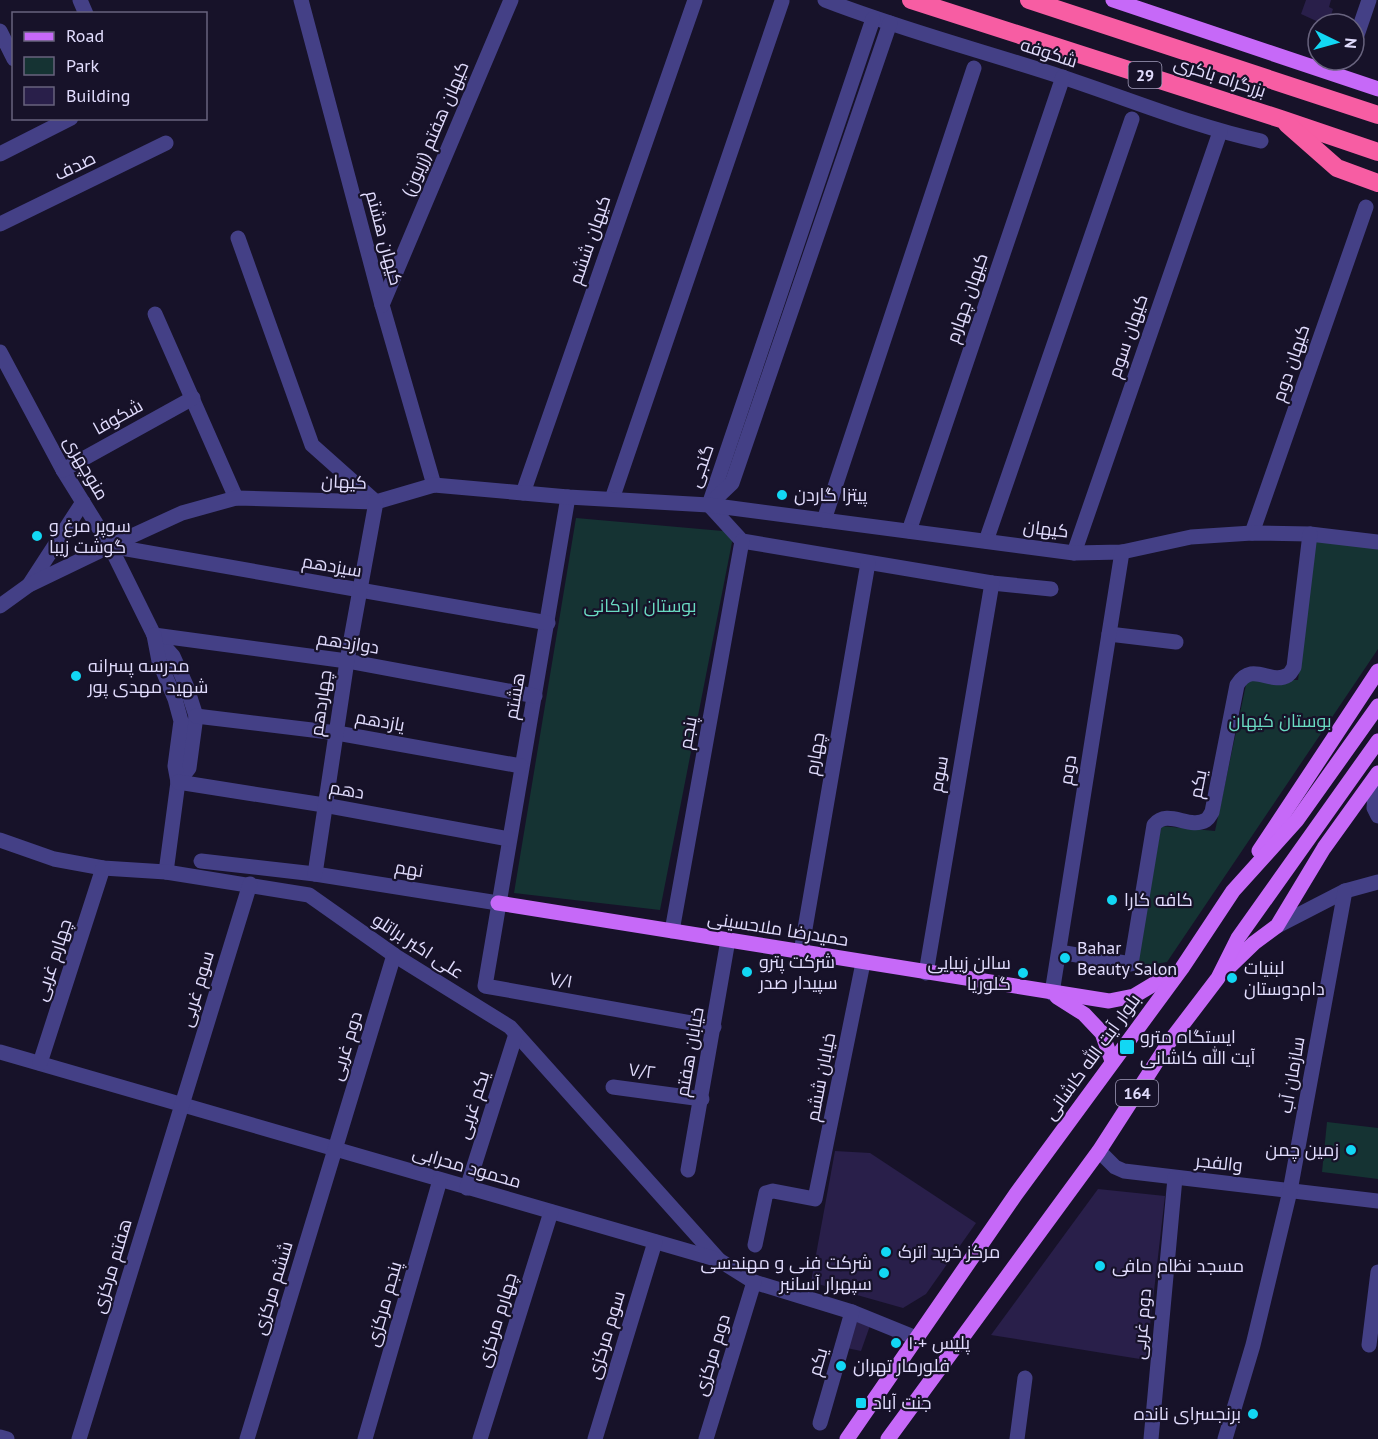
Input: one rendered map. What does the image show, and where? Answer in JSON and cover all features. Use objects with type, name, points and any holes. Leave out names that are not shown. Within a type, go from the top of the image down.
[{"type":"highway","name":"بزرگراه باکری","points":[[911,0],[1378,152]]},
{"type":"highway","name":"بزرگراه باکری","points":[[1029,0],[1378,115]]},
{"type":"highway","points":[[1281,119],[1337,168],[1378,183]]},
{"type":"main road","points":[[1113,0],[1378,88]]},
{"type":"main road","points":[[1233,891],[1378,671]]},
{"type":"main road","name":"بلوار آیت الله کاشانی","points":[[847,1439],[1016,1194],[1182,968],[1233,891],[1297,820],[1378,706]]},
{"type":"main road","name":"164","points":[[888,1439],[1099,1151],[1170,1041],[1218,978],[1238,938],[1378,741]]},
{"type":"main road","points":[[1218,978],[1254,943],[1277,926],[1324,848],[1377,775]]},
{"type":"main road","name":"حمیدرضا ملاحسینی","points":[[498,903],[1109,1001],[1134,996],[1182,968]]},
{"type":"main road","points":[[1052,993],[1084,1014],[1102,1033],[1112,1061]]},
{"type":"street","name":"کیهان هشتم","points":[[301,0],[382,305],[434,485]]},
{"type":"street","name":"کیهان هفتم (زریون)","points":[[382,305],[511,0]]},
{"type":"street","name":"کیهان ششم","points":[[523,493],[695,0]]},
{"type":"street","name":"شکوفه","points":[[825,0],[873,19],[1063,77],[1220,132],[1262,141]]},
{"type":"street","points":[[612,499],[782,1]]},
{"type":"street","name":"گنجی","points":[[709,505],[873,19]]},
{"type":"street","name":"گنجی","points":[[709,505],[732,483],[890,23]]},
{"type":"street","points":[[0,31],[12,55]]},
{"type":"street","points":[[824,519],[974,68]]},
{"type":"street","name":"کیهان چهارم","points":[[909,531],[1063,77]]},
{"type":"street","points":[[986,541],[1132,119]]},
{"type":"street","points":[[0,154],[67,120]]},
{"type":"street","name":"کیهان سوم","points":[[1074,553],[1220,132]]},
{"type":"street","name":"صدف","points":[[0,224],[166,143]]},
{"type":"street","name":"کیهان دوم","points":[[1252,533],[1366,207]]},
{"type":"street","points":[[238,238],[312,446],[376,502]]},
{"type":"street","points":[[155,314],[236,498]]},
{"type":"street","name":"منوچهری","points":[[0,352],[63,470],[110,546],[154,635],[159,661],[175,699],[181,721],[175,766],[178,782],[166,873]]},
{"type":"street","name":"شکوفا","points":[[63,470],[193,398]]},
{"type":"street","name":"کیهان","points":[[0,606],[29,585],[182,513],[236,498],[376,502],[434,485],[709,505],[1074,553],[1122,552],[1191,537],[1252,533],[1310,534],[1378,542]]},
{"type":"street","name":"هشتم","points":[[498,903],[568,496]]},
{"type":"street","points":[[29,585],[83,502]]},
{"type":"street","name":"چهاردهم","points":[[315,874],[347,661],[376,502]]},
{"type":"street","points":[[709,505],[742,541],[992,583],[1051,589]]},
{"type":"street","name":"یکم","points":[[1059,952],[1131,964],[1154,825],[1158,819],[1166,818],[1197,822],[1206,820],[1212,812],[1237,685],[1242,677],[1251,673],[1279,677],[1288,675],[1294,667],[1310,534]]},
{"type":"street","name":"پنجم","points":[[672,931],[742,541]]},
{"type":"street","name":"سیزدهم","points":[[110,546],[548,622]]},
{"type":"street","name":"دوم","points":[[1052,993],[1122,552]]},
{"type":"street","name":"چهارم","points":[[801,952],[868,563]]},
{"type":"street","name":"سوم","points":[[926,973],[992,583]]},
{"type":"street","points":[[1109,634],[1176,642]]},
{"type":"street","name":"منوچهری","points":[[154,635],[173,656],[196,716],[189,768],[178,782]]},
{"type":"street","name":"دوازدهم","points":[[154,635],[347,661],[535,696]]},
{"type":"street","name":"یازدهم","points":[[196,716],[337,733],[521,766]]},
{"type":"street","points":[[1377,775],[1374,808],[1378,816]]},
{"type":"street","name":"دهم","points":[[178,782],[509,839]]},
{"type":"street","name":"علی اکبر براتلو","points":[[0,840],[54,859],[103,868],[166,873],[309,895],[394,955],[510,1027],[719,1260]]},
{"type":"street","name":"نهم","points":[[201,861],[315,874],[498,903]]},
{"type":"street","name":"چهارم غربی","points":[[40,1063],[103,868]]},
{"type":"street","points":[[1277,926],[1345,891],[1378,882]]},
{"type":"street","name":"سوم غربی","points":[[182,1105],[249,885]]},
{"type":"street","name":"سازمان آب","points":[[1225,1439],[1253,1345],[1290,1191],[1345,891]]},
{"type":"street","name":"۷/۱","points":[[498,903],[484,986],[714,1027]]},
{"type":"street","name":"خیابان هفتم","points":[[688,1170],[728,940]]},
{"type":"street","name":"دوم غربی","points":[[335,1149],[394,955]]},
{"type":"street","name":"خیابان ششم","points":[[755,1245],[766,1193],[773,1191],[811,1200],[816,1199],[864,963]]},
{"type":"street","name":"یکم غربی","points":[[467,1188],[516,1034]]},
{"type":"street","name":"محمود محرابی","points":[[0,1052],[719,1260],[754,1282],[852,1312],[916,1338]]},
{"type":"street","name":"۷/۲","points":[[613,1088],[702,1099]]},
{"type":"street","name":"هفتم مرکزی","points":[[79,1439],[182,1105]]},
{"type":"street","name":"ششم مرکزی","points":[[247,1439],[335,1149]]},
{"type":"street","name":"والفجر","points":[[1099,1151],[1115,1167],[1124,1171],[1378,1201]]},
{"type":"street","name":"دوم غربی","points":[[1151,1439],[1175,1178]]},
{"type":"street","name":"پنجم مرکزی","points":[[365,1439],[440,1180]]},
{"type":"street","name":"چهارم مرکزی","points":[[480,1439],[551,1212]]},
{"type":"street","name":"سوم مرکزی","points":[[595,1439],[654,1242]]},
{"type":"street","points":[[1369,1345],[1378,1272]]},
{"type":"street","name":"دوم مرکزی","points":[[706,1439],[754,1282]]},
{"type":"street","name":"یکم","points":[[820,1423],[852,1312]]},
{"type":"street","points":[[1017,1439],[1024,1378]]},
{"type":"street","points":[[0,1437],[7,1439]]},
{"type":"green space","name":"بوستان اردکانی","points":[[576,518],[734,532],[660,910],[514,893]]},
{"type":"green space","name":"بوستان کیهان","points":[[1316,539],[1378,546],[1378,649],[1167,962],[1137,967],[1161,826],[1215,831],[1247,680],[1298,680]]},
{"type":"green space","name":"زمین چمن","points":[[1327,1122],[1378,1128],[1378,1179],[1322,1172]]},
{"type":"building","points":[[1306,0],[1331,0],[1329,7],[1333,9],[1332,12],[1306,12],[1306,16],[1301,14]]},
{"type":"building","name":"مرکز خرید اترک","points":[[835,1151],[870,1153],[976,1223],[926,1294],[903,1308],[811,1282]]},
{"type":"building","name":"مسجد نظام مافی","points":[[1098,1189],[1165,1196],[1146,1360],[991,1335]]},
{"type":"building","points":[[854,1313],[872,1320],[861,1351],[842,1347]]},
{"type":"place","name":"پیتزا گاردن","points":[[782,495]]},
{"type":"place","name":"سوپر مرغ و گوشت زیبا","points":[[37,536]]},
{"type":"place","name":"مدرسه پسرانه شهید مهدی پور","points":[[76,676]]},
{"type":"place","name":"کافه کارا","points":[[1112,900]]},
{"type":"place","name":"Bahar Beauty Salon","points":[[1065,958]]},
{"type":"place","name":"شرکت پترو سپیدار صدر","points":[[747,972]]},
{"type":"place","name":"سالن زیبایی گلوريا","points":[[1023,973]]},
{"type":"place","name":"لبنیات دام‌دوستان","points":[[1232,978]]},
{"type":"place","name":"ایستگاه مترو آیت الله کاشانی","points":[[1127,1047]]},
{"type":"place","name":"زمین چمن","points":[[1351,1150]]},
{"type":"place","name":"مرکز خرید اترک","points":[[886,1252]]},
{"type":"place","name":"مسجد نظام مافی","points":[[1100,1266]]},
{"type":"place","name":"شرکت فنی و مهندسی سپهرار آسانبر","points":[[884,1273]]},
{"type":"place","name":"پلیس +۱۰","points":[[896,1343]]},
{"type":"place","name":"فلورمار تهران","points":[[841,1366]]},
{"type":"place","name":"جنت آباد","points":[[861,1403]]},
{"type":"place","name":"برنجسرای نانده","points":[[1253,1414]]}]
